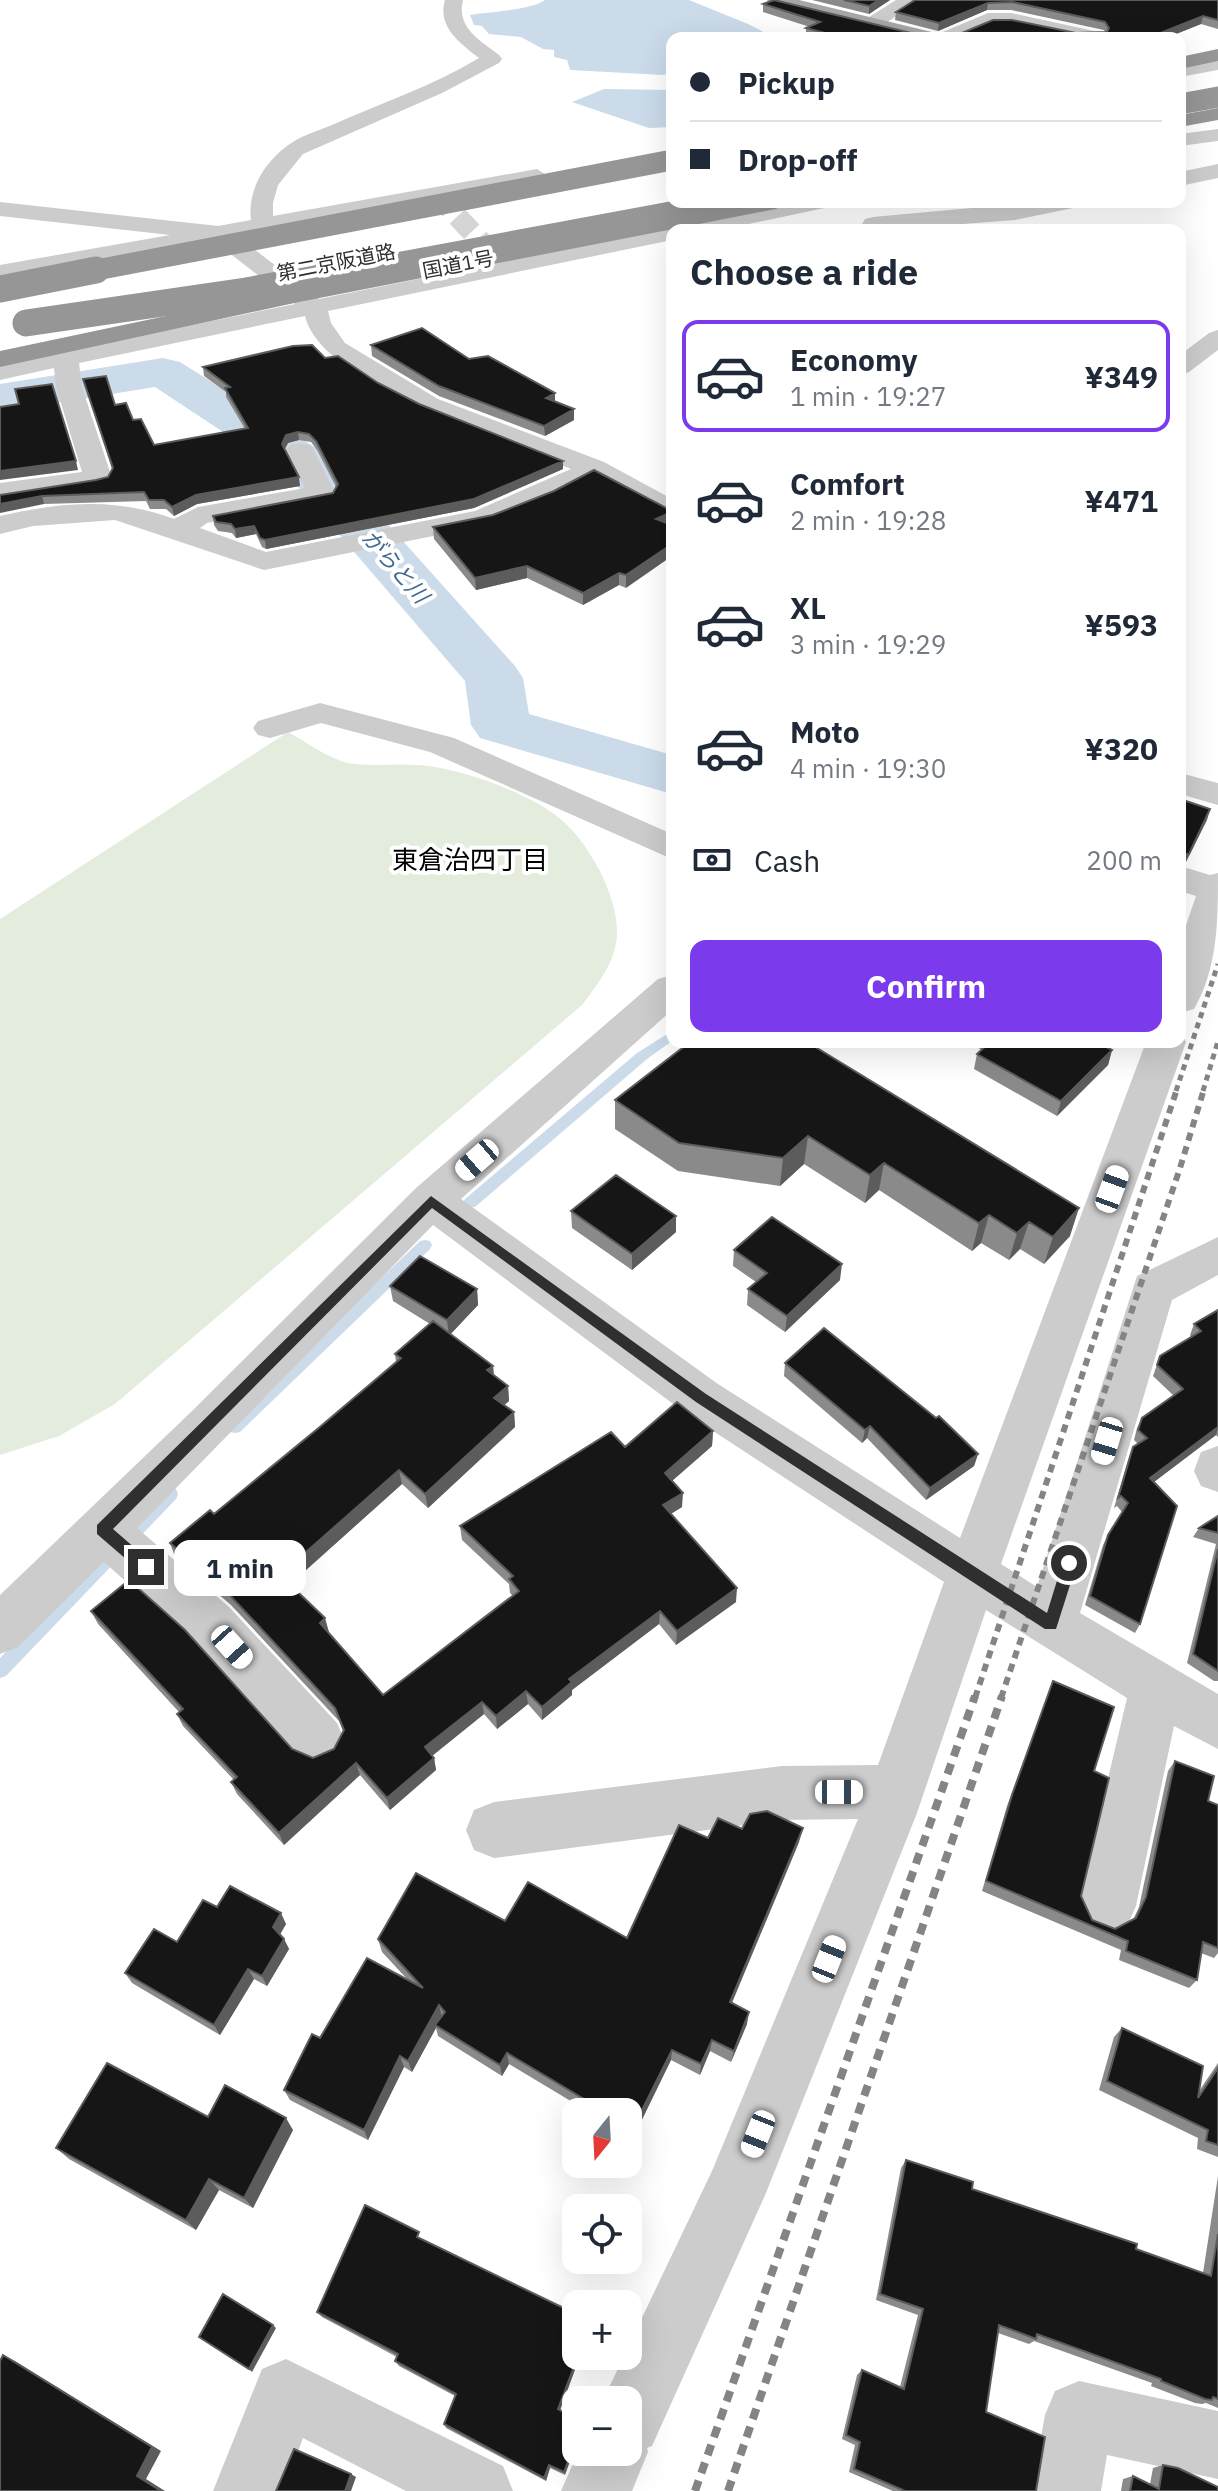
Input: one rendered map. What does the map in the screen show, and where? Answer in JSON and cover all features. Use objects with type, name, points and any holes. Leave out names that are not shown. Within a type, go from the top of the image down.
[{"type":"highway","points":[[1186,62],[1218,55]]},
{"type":"highway","points":[[1186,86],[1218,80]]},
{"type":"highway","points":[[1186,113],[1218,97]]},
{"type":"highway","points":[[1186,115],[1218,107]]},
{"type":"highway","points":[[1186,116],[1218,114]]},
{"type":"highway","points":[[0,289],[666,161]]},
{"type":"highway","points":[[233,260],[429,212],[666,172]]},
{"type":"highway","name":"第二京阪道路","points":[[0,303],[666,181]]},
{"type":"highway","name":"第二京阪道路","points":[[0,328],[666,200]]},
{"type":"highway","points":[[26,323],[246,291],[692,208]]},
{"type":"highway","name":"国道1号","points":[[672,224],[748,208]]},
{"type":"highway","name":"国道1号","points":[[0,359],[307,301],[666,225]]},
{"type":"main road","points":[[776,0],[909,32]]},
{"type":"main road","points":[[1186,99],[1218,107]]},
{"type":"street","points":[[263,223],[264,184],[293,151],[375,112],[471,73],[492,59],[454,28],[450,9],[454,0]]},
{"type":"street","points":[[873,23],[905,4],[905,0]]},
{"type":"street","points":[[959,32],[988,19],[1011,19],[1076,32]]},
{"type":"street","points":[[1186,43],[1218,37]]},
{"type":"street","points":[[1186,69],[1218,63]]},
{"type":"street","points":[[1186,139],[1218,135]]},
{"type":"street","points":[[0,272],[666,152]]},
{"type":"street","points":[[1186,178],[1218,171]]},
{"type":"street","points":[[422,175],[436,194]]},
{"type":"street","points":[[716,224],[792,208]]},
{"type":"street","points":[[873,224],[1015,213],[1040,208]]},
{"type":"street","points":[[0,209],[218,233],[307,301],[336,348],[429,405],[594,468],[666,508]]},
{"type":"street","points":[[0,372],[307,301],[666,234]]},
{"type":"street","points":[[1186,362],[1218,338]]},
{"type":"street","points":[[0,492],[98,478],[69,387],[66,358]]},
{"type":"street","points":[[178,529],[198,516],[322,494],[300,451]]},
{"type":"street","points":[[0,525],[33,517],[115,511],[178,529],[264,561],[483,518],[543,494],[594,468]]},
{"type":"street","points":[[270,728],[320,713],[442,745],[666,845]]},
{"type":"street","points":[[1186,785],[1218,794]]},
{"type":"street","points":[[1186,879],[1217,887],[1186,982]]},
{"type":"street","points":[[0,1630],[209,1425],[431,1200],[666,993]]},
{"type":"street","points":[[642,2392],[734,2193],[896,1792],[1164,1048]]},
{"type":"street","points":[[431,1200],[701,1398],[1051,1624],[1218,1723]]},
{"type":"street","points":[[1051,1624],[1153,1289],[1218,1254]]},
{"type":"street","points":[[102,1529],[211,1624],[318,1741]]},
{"type":"street","points":[[1107,1906],[1156,1686]]},
{"type":"street","points":[[494,1830],[782,1793],[896,1792]]},
{"type":"street","points":[[248,2491],[286,2393],[478,2491]]},
{"type":"street","points":[[1066,2491],[1079,2415],[1218,2445]]},
{"type":"street","points":[[596,2491],[608,2466]]},
{"type":"shaded area","points":[[288,732],[325,754],[348,763],[428,766],[463,773],[522,795],[555,815],[585,847],[607,887],[617,937],[610,963],[582,1005],[115,1404],[59,1436],[0,1455],[0,919]]},
{"type":"water","points":[[545,0],[689,0],[763,32],[666,32],[666,74],[663,75],[570,70],[567,60],[554,57],[554,50],[543,49],[521,37],[489,34],[482,26],[474,25],[470,15]]},
{"type":"water","points":[[604,89],[666,90],[666,127],[649,128],[572,102]]},
{"type":"building","points":[[774,0],[907,32],[821,32],[806,28],[820,22],[763,4]]},
{"type":"building","points":[[844,0],[879,0],[869,6]]},
{"type":"building","points":[[915,0],[1218,0],[1218,20],[1203,16],[1163,32],[1107,32],[1109,28],[1105,22],[1012,2],[988,3],[939,23],[896,12]]},
{"type":"building","points":[[993,20],[1012,20],[1071,32],[964,32]]},
{"type":"building","points":[[422,328],[469,359],[488,356],[555,393],[546,398],[574,409],[544,426],[439,386],[371,345]]},
{"type":"building","points":[[312,345],[325,358],[338,356],[378,383],[419,404],[563,461],[474,499],[265,540],[260,538],[254,526],[235,529],[231,524],[216,522],[213,516],[333,493],[338,484],[316,441],[309,434],[298,432],[286,435],[282,444],[299,477],[196,495],[172,507],[164,500],[149,500],[144,492],[42,496],[0,504],[0,495],[108,477],[113,468],[83,379],[106,376],[115,405],[126,403],[133,420],[141,419],[154,445],[248,428],[225,388],[230,387],[203,367],[293,346]]},
{"type":"building","points":[[52,384],[76,461],[0,471],[0,407],[19,404],[15,389]]},
{"type":"building","points":[[594,470],[666,508],[666,515],[656,519],[666,523],[666,548],[626,575],[619,573],[583,593],[527,566],[475,578],[433,527],[493,515],[554,491]]},
{"type":"building","points":[[1186,801],[1210,809],[1189,854],[1186,854]]},
{"type":"building","points":[[682,1048],[817,1048],[1079,1208],[1053,1237],[1029,1222],[1017,1233],[989,1215],[979,1223],[884,1163],[870,1175],[808,1136],[783,1158],[679,1143],[615,1100]]},
{"type":"building","points":[[984,1048],[1112,1050],[1061,1101],[977,1054]]},
{"type":"building","points":[[616,1175],[676,1216],[632,1254],[571,1211]]},
{"type":"building","points":[[772,1217],[842,1264],[787,1316],[748,1289],[767,1273],[734,1250]]},
{"type":"building","points":[[420,1256],[477,1289],[447,1320],[390,1286]]},
{"type":"building","points":[[1218,1310],[1218,1427],[1150,1478],[1177,1506],[1140,1624],[1090,1596],[1108,1535],[1128,1503],[1121,1496],[1118,1498],[1133,1447],[1147,1438],[1138,1430],[1142,1418],[1183,1389],[1157,1365],[1160,1356],[1201,1331],[1194,1324]]},
{"type":"building","points":[[433,1321],[493,1366],[487,1370],[508,1386],[494,1398],[514,1412],[425,1494],[399,1470],[280,1575],[325,1618],[320,1623],[383,1695],[519,1591],[509,1579],[513,1576],[460,1526],[611,1432],[625,1447],[677,1402],[713,1431],[665,1473],[683,1493],[663,1505],[737,1588],[677,1631],[660,1611],[569,1679],[572,1682],[542,1707],[526,1691],[496,1716],[482,1702],[425,1747],[434,1758],[387,1798],[356,1763],[279,1833],[231,1782],[237,1777],[177,1714],[183,1709],[91,1611],[129,1580],[185,1630],[292,1749],[313,1758],[334,1749],[344,1730],[335,1708],[226,1591],[170,1543],[210,1510],[214,1514],[321,1426],[401,1358],[395,1354]]},
{"type":"building","points":[[824,1328],[936,1418],[939,1416],[978,1454],[930,1488],[870,1426],[865,1430],[785,1363]]},
{"type":"building","points":[[1218,1516],[1218,1533],[1199,1528]]},
{"type":"building","points":[[1218,1549],[1218,1671],[1193,1654]]},
{"type":"building","points":[[1053,1681],[1114,1707],[1094,1771],[1109,1778],[1081,1896],[1092,1920],[1115,1929],[1136,1918],[1146,1897],[1175,1761],[1214,1776],[1208,1801],[1218,1805],[1218,1948],[1203,1942],[1197,1980],[1126,1951],[1128,1941],[986,1881],[1012,1795]]},
{"type":"building","points":[[767,1811],[803,1828],[730,2002],[749,2012],[734,2051],[712,2040],[701,2064],[672,2050],[642,2110],[642,2098],[583,2098],[507,2053],[500,2065],[435,2025],[445,2012],[439,2005],[408,2061],[400,2056],[364,2130],[284,2090],[312,2034],[320,2038],[367,1958],[423,1988],[378,1939],[416,1873],[505,1921],[528,1882],[627,1938],[679,1825],[708,1838],[718,1818],[742,1829],[750,1814]]},
{"type":"building","points":[[230,1886],[281,1913],[273,1927],[284,1939],[262,1976],[248,1969],[214,2025],[125,1973],[154,1929],[177,1942],[203,1900],[217,1907]]},
{"type":"building","points":[[1122,2028],[1203,2066],[1198,2098],[1218,2068],[1218,2145],[1206,2141],[1208,2130],[1107,2081]]},
{"type":"building","points":[[107,2063],[208,2117],[225,2085],[286,2118],[244,2198],[209,2179],[186,2220],[56,2148]]},
{"type":"building","points":[[906,2160],[973,2182],[972,2189],[1137,2244],[1136,2249],[1211,2276],[1218,2234],[1218,2399],[1205,2399],[1161,2379],[1037,2334],[1036,2339],[999,2325],[986,2412],[1045,2437],[1036,2491],[905,2491],[854,2469],[860,2442],[846,2435],[862,2370],[904,2389],[923,2309],[880,2294]]},
{"type":"building","points":[[365,2205],[419,2232],[417,2237],[562,2307],[562,2370],[573,2370],[567,2386],[562,2386],[558,2409],[562,2411],[562,2466],[566,2466],[564,2472],[549,2465],[544,2478],[444,2424],[456,2394],[395,2361],[398,2354],[317,2312]]},
{"type":"building","points":[[223,2294],[273,2325],[249,2369],[199,2337]]},
{"type":"building","points":[[3,2355],[152,2447],[137,2476],[161,2491],[0,2491],[0,2361]]},
{"type":"building","points":[[294,2449],[351,2474],[345,2491],[276,2491]]},
{"type":"building","points":[[1163,2465],[1178,2468],[1218,2487],[1218,2491],[1130,2491],[1133,2476],[1159,2489]]},
{"type":"waterway","name":"がらと川","points":[[0,398],[163,372],[306,464],[494,678],[501,725],[666,773]]},
{"type":"waterway","points":[[470,1203],[642,1056],[666,1039]]},
{"type":"waterway","points":[[235,1427],[425,1245]]},
{"type":"waterway","points":[[126,1540],[170,1494]]},
{"type":"waterway","points":[[0,1670],[115,1551]]},
{"type":"tunnel","points":[[436,194],[506,268]]},
{"type":"railway","points":[[1176,1091],[1218,964]]},
{"type":"railway","points":[[1203,1091],[1218,1041]]},
{"type":"railway","points":[[975,1698],[1177,1089]]},
{"type":"railway","points":[[1001,1698],[1204,1089]]},
{"type":"railway","points":[[695,2491],[975,1696]]},
{"type":"railway","points":[[728,2491],[1002,1696]]},
{"type":"district","name":"東倉治四丁目","points":[[470,859]]},
{"type":"route","points":[[146,1567],[102,1529],[431,1200],[701,1398],[1011,1595],[1051,1624],[1069,1563]]}]
